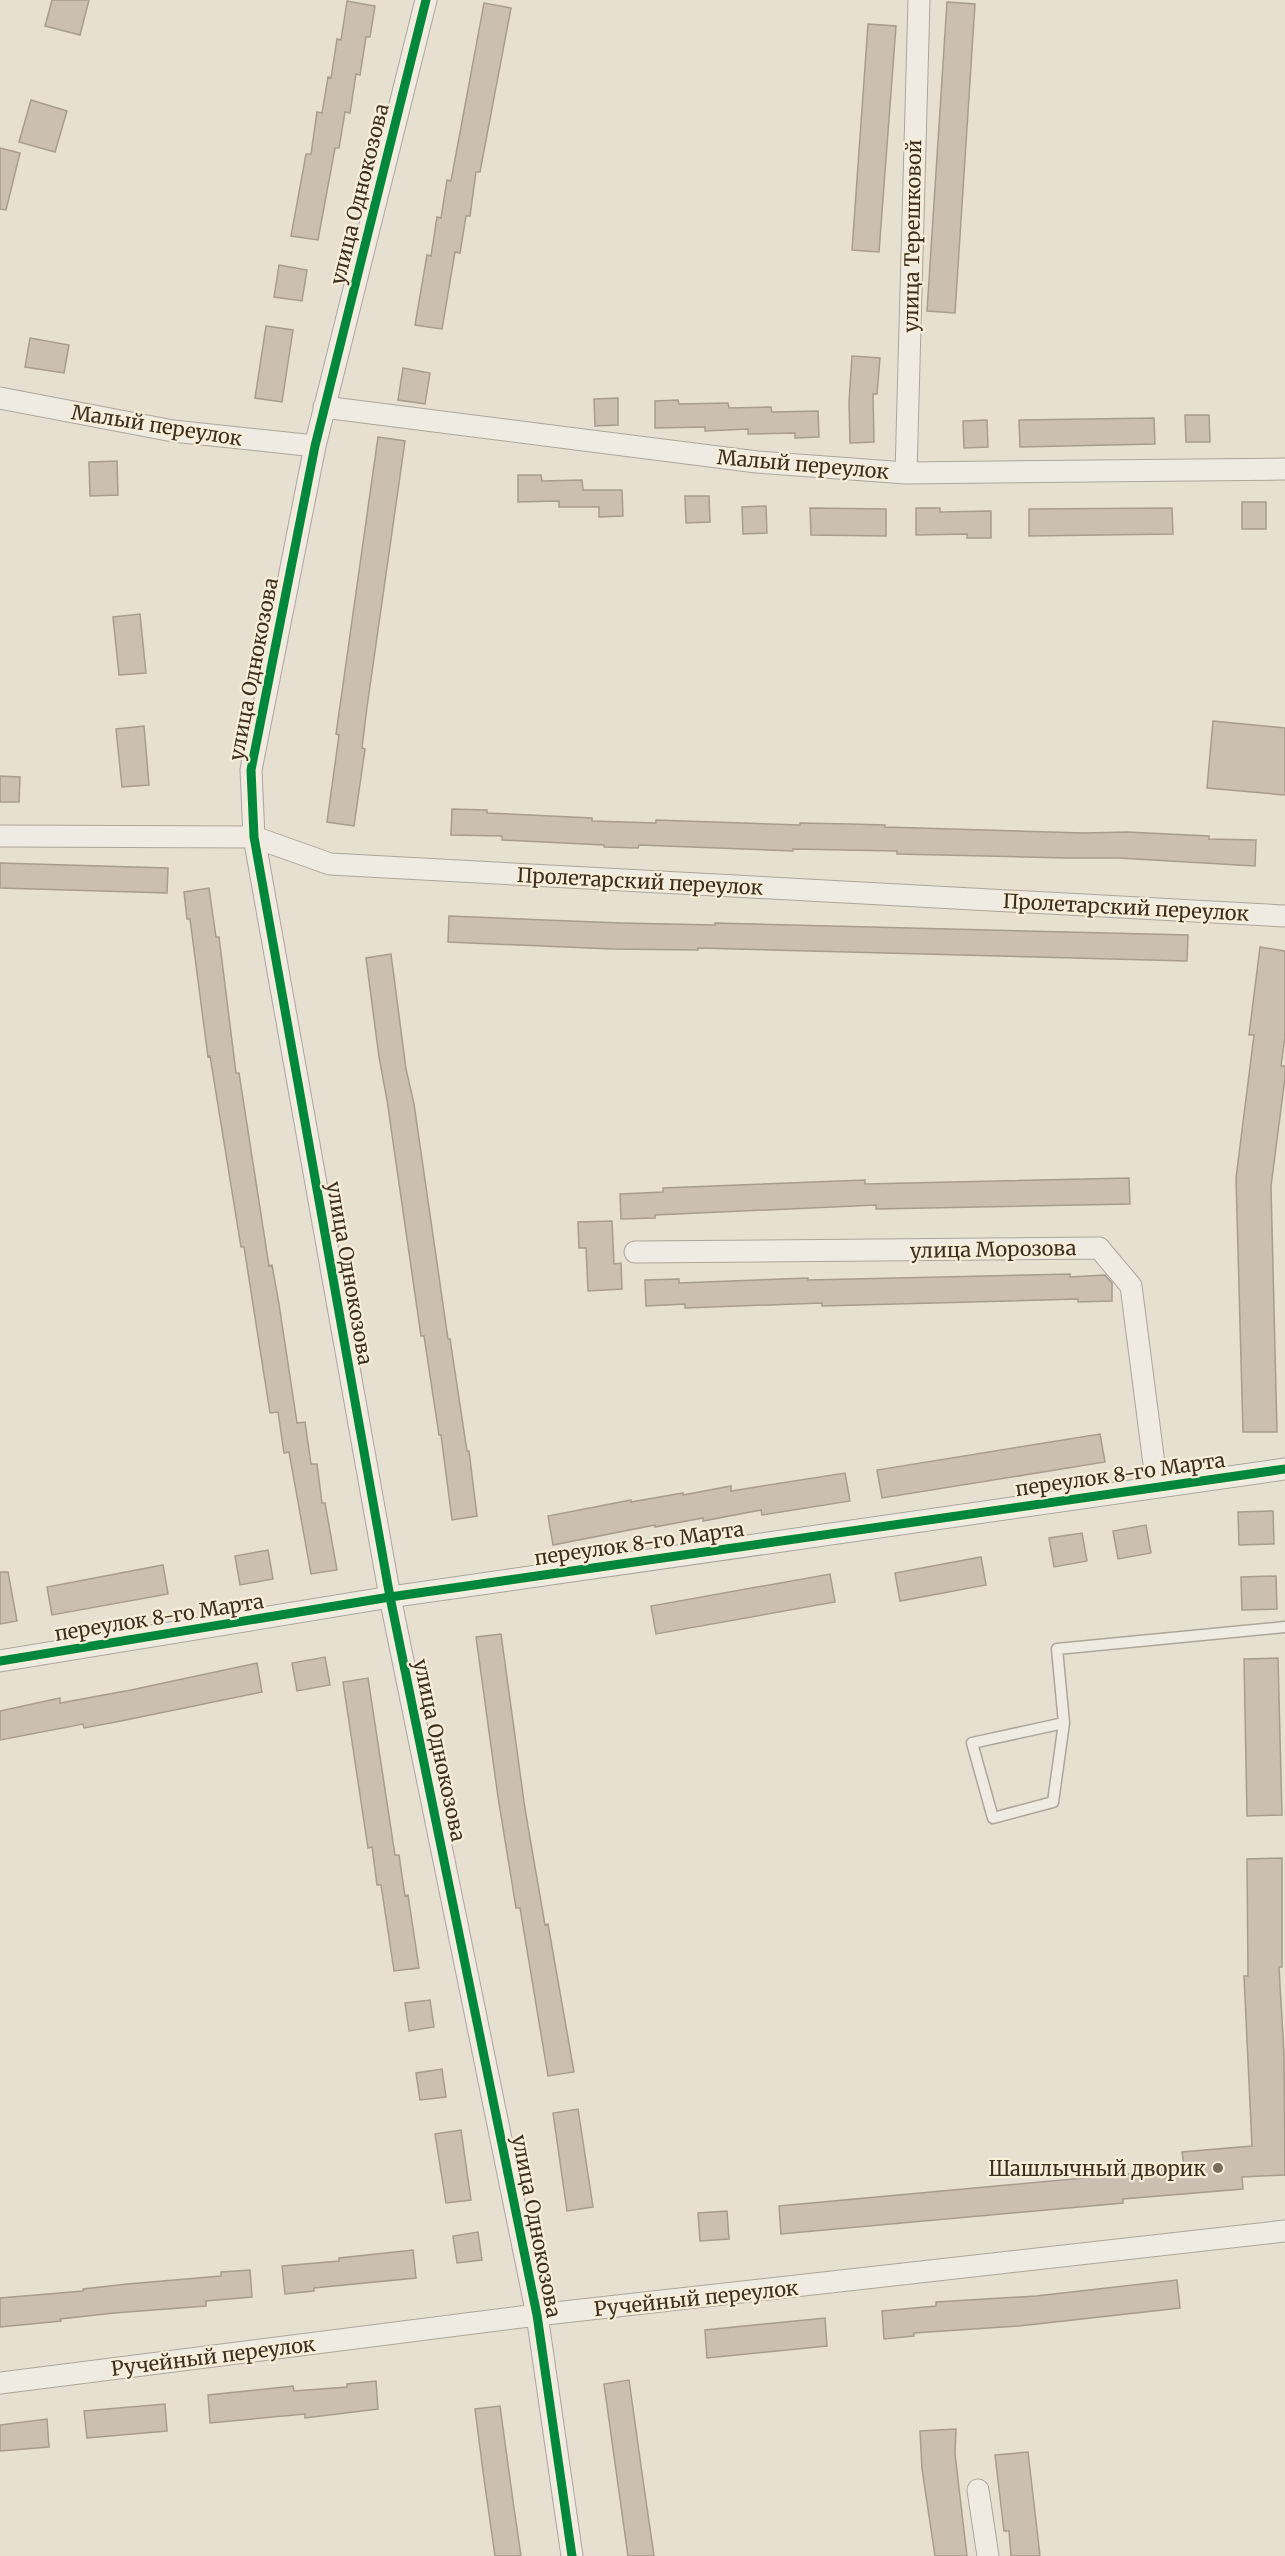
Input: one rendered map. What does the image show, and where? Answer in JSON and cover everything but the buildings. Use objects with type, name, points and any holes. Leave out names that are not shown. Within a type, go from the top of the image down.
[{"type":"street","name":"улица Однокозова","points":[[426,0],[315,446],[251,770],[254,837],[390,1598],[537,2315],[572,2556]]},
{"type":"street","name":"улица Терешковой","points":[[906,472],[919,0]]},
{"type":"street","name":"Малый переулок","points":[[0,398],[173,431],[315,446]]},
{"type":"street","name":"Малый переулок","points":[[324,407],[757,462],[906,472],[1285,469]]},
{"type":"street","name":"Пролетарский переулок","points":[[0,836],[254,837],[330,864],[1285,916]]},
{"type":"street","name":"улица Морозова","points":[[635,1252],[1099,1248],[1131,1286],[1157,1487]]},
{"type":"street","name":"переулок 8-го Марта","points":[[0,1661],[390,1598],[1285,1469]]},
{"type":"street","name":"Ручейный переулок","points":[[0,2383],[537,2315],[1285,2231]]},
{"type":"street","points":[[978,2490],[988,2556]]},
{"type":"lane","points":[[1064,1723],[972,1743],[993,1818],[1053,1802],[1064,1723],[1057,1649],[1285,1628]]},
{"type":"cycle path","points":[[426,0],[315,446],[251,770],[254,837],[390,1597],[537,2315],[572,2556]]},
{"type":"cycle path","points":[[0,1661],[390,1597],[1285,1469]]},
{"type":"place","name":"Шашлычный дворик","points":[[1218,2168]]}]
